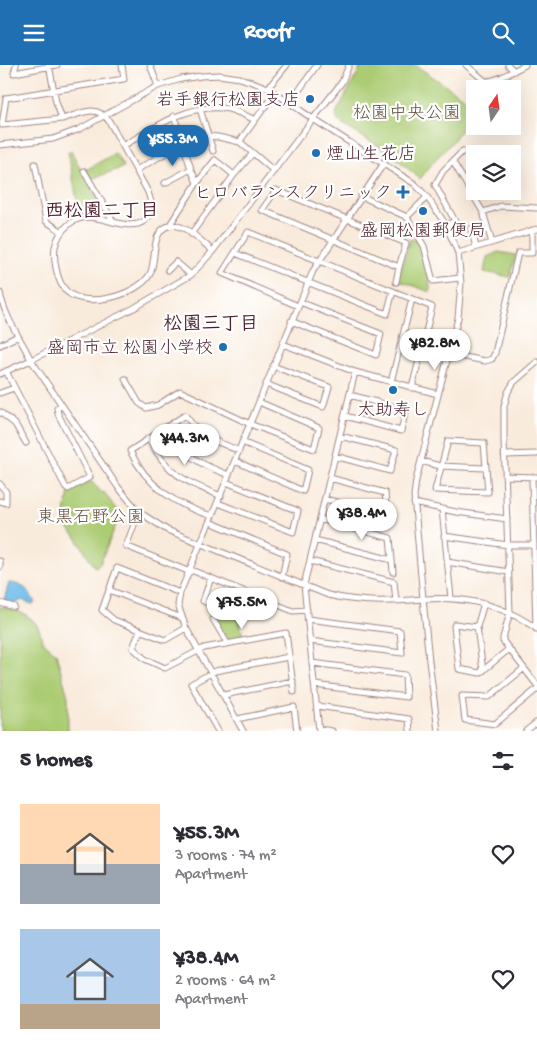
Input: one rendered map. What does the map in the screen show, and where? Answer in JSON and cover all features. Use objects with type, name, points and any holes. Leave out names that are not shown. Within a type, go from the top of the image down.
[{"type":"street","points":[[16,65],[14,73],[58,65]]},
{"type":"street","points":[[122,65],[124,79],[6,98],[2,125],[62,119],[96,109],[105,115],[152,201],[153,209],[148,219],[138,224],[85,217],[72,222],[61,231],[54,251],[59,281],[66,291],[75,298],[95,300],[129,290],[143,282],[152,267],[158,236],[169,226],[197,183],[215,160],[234,175]]},
{"type":"street","points":[[150,65],[158,86]]},
{"type":"street","points":[[268,88],[287,65]]},
{"type":"street","points":[[290,103],[317,65]]},
{"type":"street","points":[[0,374],[141,304],[191,275],[213,251],[342,82],[349,65]]},
{"type":"street","points":[[466,65],[485,81],[492,81],[525,65]]},
{"type":"street","points":[[508,65],[514,71]]},
{"type":"street","points":[[50,66],[54,91],[62,119]]},
{"type":"street","points":[[0,145],[53,139],[80,129],[158,86],[188,78],[219,75],[240,78],[268,88],[416,184],[427,197],[446,225],[458,253],[460,278],[458,318],[416,480],[414,503],[429,661],[438,731]]},
{"type":"street","points":[[240,142],[275,93]]},
{"type":"street","points":[[123,146],[174,116],[200,109],[224,108],[255,120]]},
{"type":"street","points":[[200,109],[212,151]]},
{"type":"street","points":[[174,116],[190,169],[197,183]]},
{"type":"street","points":[[208,136],[240,142],[274,171]]},
{"type":"street","points":[[136,170],[182,145]]},
{"type":"street","points":[[446,225],[455,221],[435,185],[443,171],[463,151]]},
{"type":"street","points":[[191,233],[234,175],[254,153]]},
{"type":"street","points":[[453,162],[483,212],[492,243]]},
{"type":"street","points":[[243,731],[186,628],[178,605],[180,593],[308,282],[346,218],[384,163]]},
{"type":"street","points":[[35,164],[46,221],[61,231]]},
{"type":"street","points":[[165,183],[190,169]]},
{"type":"street","points":[[84,171],[113,221]]},
{"type":"street","points":[[396,282],[406,243],[276,191],[262,210],[399,267]]},
{"type":"street","points":[[361,197],[407,217],[424,246],[433,281],[460,278]]},
{"type":"street","points":[[407,217],[427,197]]},
{"type":"street","points":[[483,212],[501,206],[537,208]]},
{"type":"street","points":[[169,226],[180,226],[213,251]]},
{"type":"street","points":[[470,229],[476,247]]},
{"type":"street","points":[[450,354],[484,361],[492,359],[518,253],[532,253],[534,230],[458,253]]},
{"type":"street","points":[[291,321],[376,355],[381,334],[222,273],[248,232],[432,307],[412,388]]},
{"type":"street","points":[[235,253],[387,313],[393,291]]},
{"type":"street","points":[[168,270],[176,262],[191,275]]},
{"type":"street","points":[[0,293],[8,317],[31,360],[118,487],[139,512],[167,530],[328,595],[374,602],[451,598],[484,603],[510,612],[537,629]]},
{"type":"street","points":[[391,382],[412,299]]},
{"type":"street","points":[[0,345],[18,336]]},
{"type":"street","points":[[283,344],[355,372],[438,394]]},
{"type":"street","points":[[537,362],[514,383],[508,392],[503,418],[510,612],[503,638],[523,669],[537,685]]},
{"type":"street","points":[[266,384],[323,407],[329,387],[274,366]]},
{"type":"street","points":[[6,371],[68,489],[90,477],[58,414],[57,408],[62,405]]},
{"type":"street","points":[[332,731],[319,730],[304,585],[355,372]]},
{"type":"street","points":[[125,379],[139,403],[146,408],[158,405],[180,391],[250,424],[314,449],[319,428],[259,402]]},
{"type":"street","points":[[0,393],[14,388]]},
{"type":"street","points":[[345,416],[401,431],[406,410],[350,395]]},
{"type":"street","points":[[0,412],[15,424],[26,443]]},
{"type":"street","points":[[212,516],[165,495],[149,480],[130,451],[185,415],[202,436],[239,451]]},
{"type":"street","points":[[167,426],[179,445],[192,459],[229,475]]},
{"type":"street","points":[[335,457],[390,471],[396,450],[340,436]]},
{"type":"street","points":[[148,438],[164,462],[175,474],[190,484],[221,496]]},
{"type":"street","points":[[448,441],[484,443],[485,468],[488,492],[435,491],[448,441]]},
{"type":"street","points":[[234,461],[303,491],[308,470],[242,442]]},
{"type":"street","points":[[504,455],[537,454]]},
{"type":"street","points":[[421,461],[440,466],[485,468]]},
{"type":"street","points":[[505,476],[534,477],[537,629]]},
{"type":"street","points":[[325,499],[387,515],[384,493],[330,478]]},
{"type":"street","points":[[218,503],[293,533],[298,511],[226,482]]},
{"type":"street","points":[[0,484],[6,492],[6,503],[0,501]]},
{"type":"street","points":[[414,503],[506,519]]},
{"type":"street","points":[[442,509],[451,598]]},
{"type":"street","points":[[139,512],[126,546],[293,611],[307,610]]},
{"type":"street","points":[[320,519],[390,538],[393,572]]},
{"type":"street","points":[[210,522],[287,554],[282,577]]},
{"type":"street","points":[[444,536],[508,545],[534,545]]},
{"type":"street","points":[[315,540],[392,560]]},
{"type":"street","points":[[0,561],[0,567]]},
{"type":"street","points":[[310,561],[394,582],[396,601]]},
{"type":"street","points":[[447,562],[509,572]]},
{"type":"street","points":[[180,593],[117,568],[102,610],[114,620],[165,639],[186,628]]},
{"type":"street","points":[[211,578],[203,601],[241,617],[250,593]]},
{"type":"street","points":[[109,590],[182,618]]},
{"type":"street","points":[[0,603],[14,607]]},
{"type":"street","points":[[483,671],[477,627],[484,603]]},
{"type":"street","points":[[207,610],[210,604]]},
{"type":"street","points":[[213,619],[226,643]]},
{"type":"street","points":[[308,619],[400,631],[402,653],[310,641]]},
{"type":"street","points":[[477,627],[454,625],[459,669],[480,673],[509,649]]},
{"type":"street","points":[[140,630],[133,648],[145,659],[165,667],[198,650],[226,643],[286,633],[294,692]]},
{"type":"street","points":[[218,731],[191,684],[211,673],[289,657]]},
{"type":"street","points":[[312,663],[404,675],[406,697],[315,685]]},
{"type":"street","points":[[523,669],[489,697],[462,696],[465,720],[496,724],[537,689]]},
{"type":"street","points":[[224,695],[292,681]]},
{"type":"street","points":[[317,706],[409,719],[410,731]]},
{"type":"street","points":[[237,719],[294,707],[296,731]]},
{"type":"street","points":[[526,731],[537,725]]},
{"type":"green space","name":"松園中央公園","points":[[362,65],[415,65],[466,99],[466,122],[453,141],[420,179],[390,153],[338,122],[336,113]]},
{"type":"green space","points":[[71,151],[107,217],[92,214],[80,216],[68,152]]},
{"type":"green space","points":[[115,153],[124,167],[91,179],[86,170]]},
{"type":"green space","points":[[410,239],[419,241],[422,247],[428,266],[430,292],[398,280]]},
{"type":"green space","points":[[498,252],[516,255],[510,277],[484,272],[487,257]]},
{"type":"green space","name":"東黒石野公園","points":[[91,481],[102,493],[104,492],[120,515],[100,564],[95,567],[77,539],[63,523],[69,492]]},
{"type":"green space","points":[[0,606],[28,616],[37,626],[42,641],[56,653],[68,697],[68,731],[0,731]]},
{"type":"green space","points":[[211,608],[240,619],[243,639],[227,640],[210,610]]},
{"type":"water","points":[[9,583],[26,589],[35,603],[32,604],[22,600],[14,604],[4,600]]},
{"type":"place","name":"岩手銀行松園支店","points":[[310,99]]},
{"type":"place","name":"煙山生花店","points":[[316,153]]},
{"type":"place","name":"ヒロバランスクリニック","points":[[403,192]]},
{"type":"place","name":"盛岡松園郵便局","points":[[423,211]]},
{"type":"place","name":"盛岡市立 松園小学校","points":[[223,347]]},
{"type":"place","name":"太助寿し","points":[[393,390]]},
{"type":"district","name":"西松園二丁目","points":[[102,209]]},
{"type":"district","name":"松園三丁目","points":[[211,322]]}]
